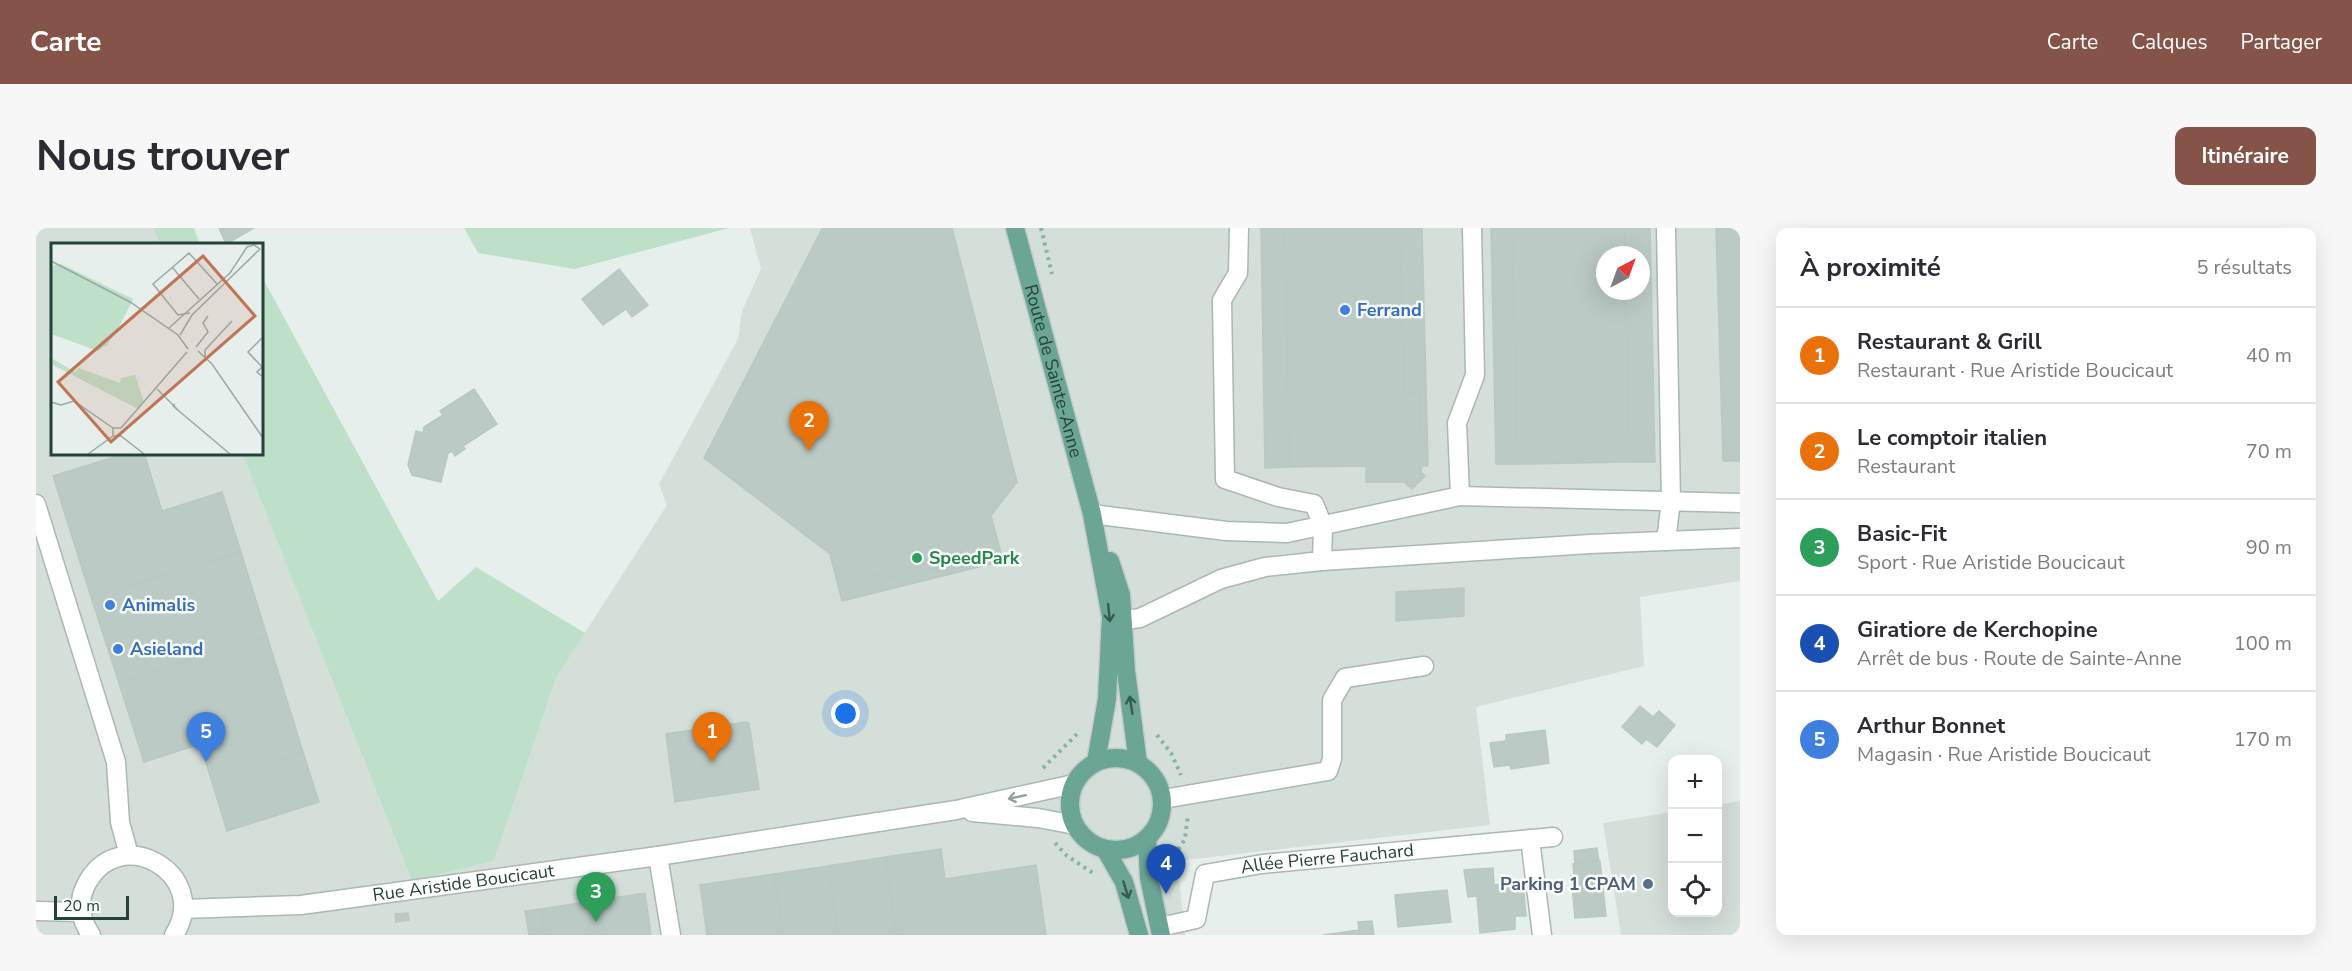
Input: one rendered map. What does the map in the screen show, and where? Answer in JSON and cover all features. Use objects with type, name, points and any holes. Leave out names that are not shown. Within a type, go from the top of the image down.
[{"type":"main road","name":"Route de Sainte-Anne","points":[[1015,228],[1092,514],[1111,617],[1107,699],[1096,762]]},
{"type":"main road","name":"Route de Sainte-Anne","points":[[1092,514],[1122,596],[1126,671],[1138,763]]},
{"type":"main road","points":[[1110,758],[1138,763],[1150,772],[1159,786],[1163,799],[1156,828],[1148,839],[1127,849],[1105,849],[1092,844],[1075,825],[1070,812],[1074,784],[1083,771],[1096,762],[1110,758]]},
{"type":"main road","points":[[1148,839],[1149,878],[1160,931]]},
{"type":"main road","points":[[1105,849],[1124,882],[1139,935]]},
{"type":"street","points":[[1239,228],[1238,273],[1222,300],[1225,479],[1278,497],[1314,504],[1323,526],[1322,561]]},
{"type":"street","points":[[1460,496],[1457,423],[1475,375],[1472,228]]},
{"type":"street","points":[[1666,228],[1671,501],[1666,541]]},
{"type":"street","points":[[1092,514],[1226,531],[1287,533],[1460,496],[1740,502]]},
{"type":"street","points":[[36,504],[116,762],[120,822],[129,855]]},
{"type":"street","points":[[1125,620],[1140,618],[1221,579],[1265,567],[1322,561],[1740,538]]},
{"type":"street","points":[[1163,799],[1328,771],[1332,759],[1332,700],[1345,678],[1424,666]]},
{"type":"street","name":"Rue Aristide Boucicaut","points":[[183,909],[301,905],[658,856],[956,810],[1074,784]]},
{"type":"street","name":"Rue Aristide Boucicaut","points":[[956,810],[1038,818],[1075,825]]},
{"type":"street","name":"Allée Pierre Fauchard","points":[[1160,931],[1196,919],[1205,874],[1262,864],[1554,837]]},
{"type":"street","points":[[1530,839],[1542,935]]},
{"type":"street","points":[[91,935],[80,912],[83,892],[92,873],[109,860],[129,855],[151,859],[168,870],[180,888],[183,909],[180,926],[174,935]]},
{"type":"street","points":[[658,856],[671,935]]},
{"type":"street","points":[[36,911],[80,912]]},
{"type":"path","points":[[1041,771],[1061,747],[1084,729]]},
{"type":"path","points":[[1154,732],[1171,753],[1180,770]]},
{"type":"path","points":[[1166,867],[1185,839],[1189,817]]},
{"type":"path","points":[[1053,842],[1067,856],[1101,877]]},
{"type":"shaded area","points":[[36,228],[153,228],[160,243],[51,243],[51,454],[242,454],[412,881],[494,861],[556,678],[667,505],[659,484],[738,339],[742,311],[761,269],[750,228],[1740,228],[1740,581],[1640,597],[1644,666],[1476,707],[1490,825],[1177,861],[1185,935],[36,935]]},
{"type":"shaded area","name":"Parking 1 CPAM","points":[[1740,801],[1740,935],[1621,935],[1603,823],[1668,813],[1668,917],[1722,917],[1722,804]]},
{"type":"green space","points":[[153,228],[194,228],[200,243],[160,243]]},
{"type":"green space","points":[[464,228],[729,228],[575,269],[478,253]]},
{"type":"green space","points":[[262,277],[438,601],[476,567],[585,633],[556,678],[494,861],[412,881],[242,454],[262,454]]},
{"type":"building","points":[[219,228],[254,228],[228,243],[226,243]]},
{"type":"building","points":[[952,228],[1017,482],[969,544],[949,562],[916,576],[876,576],[842,563],[704,458],[822,229]]},
{"type":"building","points":[[1261,228],[1285,228],[1289,467],[1265,468]]},
{"type":"building","name":"Ferrand","points":[[1285,228],[1400,228],[1404,393],[1420,393],[1422,460],[1427,460],[1427,466],[1422,466],[1421,472],[1425,476],[1412,489],[1404,482],[1366,482],[1366,466],[1289,467]]},
{"type":"building","points":[[1400,228],[1422,228],[1428,465],[1427,460],[1422,460],[1420,393],[1404,393]]},
{"type":"building","points":[[1491,228],[1512,228],[1518,464],[1496,464]]},
{"type":"building","points":[[1512,228],[1625,228],[1625,246],[1596,246],[1596,300],[1626,300],[1630,462],[1518,464]]},
{"type":"building","points":[[1625,228],[1650,228],[1655,462],[1630,462],[1626,300],[1650,300],[1650,246],[1625,246]]},
{"type":"building","points":[[1716,228],[1740,228],[1740,461],[1723,461]]},
{"type":"building","points":[[619,269],[648,305],[632,317],[626,309],[603,325],[582,299]]},
{"type":"building","points":[[474,389],[497,424],[463,446],[465,449],[455,456],[452,451],[448,453],[441,482],[412,475],[408,465],[416,431],[423,433],[424,427],[443,415],[440,411]]},
{"type":"building","points":[[124,454],[144,454],[162,511],[222,492],[241,552],[91,597],[53,476]]},
{"type":"building","points":[[991,515],[1003,561],[842,601],[830,554],[861,572],[883,577],[916,576],[939,567],[958,555]]},
{"type":"building","points":[[241,552],[267,636],[119,683],[91,597]]},
{"type":"building","points":[[1464,588],[1464,616],[1396,621],[1396,592]]},
{"type":"building","points":[[267,636],[303,752],[212,782],[200,744],[144,762],[119,683]]},
{"type":"building","points":[[1640,706],[1653,717],[1659,711],[1675,725],[1657,747],[1646,739],[1642,744],[1622,727]]},
{"type":"building","points":[[749,723],[759,789],[675,802],[666,734]]},
{"type":"building","points":[[1545,730],[1549,763],[1511,769],[1510,765],[1494,767],[1490,743],[1506,741],[1506,735]]},
{"type":"building","points":[[303,752],[319,802],[227,831],[212,782]]},
{"type":"building","points":[[1597,848],[1599,861],[1575,864],[1574,851]]},
{"type":"building","points":[[941,849],[945,879],[1036,865],[1046,935],[896,935],[885,857]]},
{"type":"building","points":[[885,857],[896,935],[838,935],[828,866]]},
{"type":"building","points":[[1600,861],[1606,916],[1575,918],[1571,876],[1574,876],[1573,864]]},
{"type":"building","points":[[828,866],[838,935],[783,935],[774,874]]},
{"type":"building","points":[[1493,868],[1494,885],[1523,883],[1526,916],[1515,916],[1515,929],[1480,933],[1477,896],[1468,897],[1464,870]]},
{"type":"building","points":[[774,874],[783,935],[707,935],[700,885]]},
{"type":"building","points":[[1447,890],[1451,922],[1398,927],[1395,895]]},
{"type":"building","points":[[645,893],[651,935],[544,935],[541,909]]},
{"type":"building","points":[[541,909],[544,935],[529,935],[525,911]]},
{"type":"building","points":[[408,913],[409,920],[396,922],[395,914]]},
{"type":"building","points":[[1372,921],[1374,935],[1323,935],[1359,930],[1358,922]]},
{"type":"place","name":"Ferrand","points":[[1345,310]]},
{"type":"place","name":"Le comptoir italien","points":[[809,451]]},
{"type":"place","name":"SpeedPark","points":[[917,558]]},
{"type":"place","name":"Animalis","points":[[110,605]]},
{"type":"place","name":"Asieland","points":[[118,649]]},
{"type":"place","name":"Arthur Bonnet","points":[[206,762]]},
{"type":"place","name":"Restaurant & Grill","points":[[712,762]]},
{"type":"place","name":"Parking 1 CPAM","points":[[1648,884]]},
{"type":"place","name":"Giratiore de Kerchopine","points":[[1166,894]]},
{"type":"place","name":"Basic-Fit","points":[[596,922]]}]
